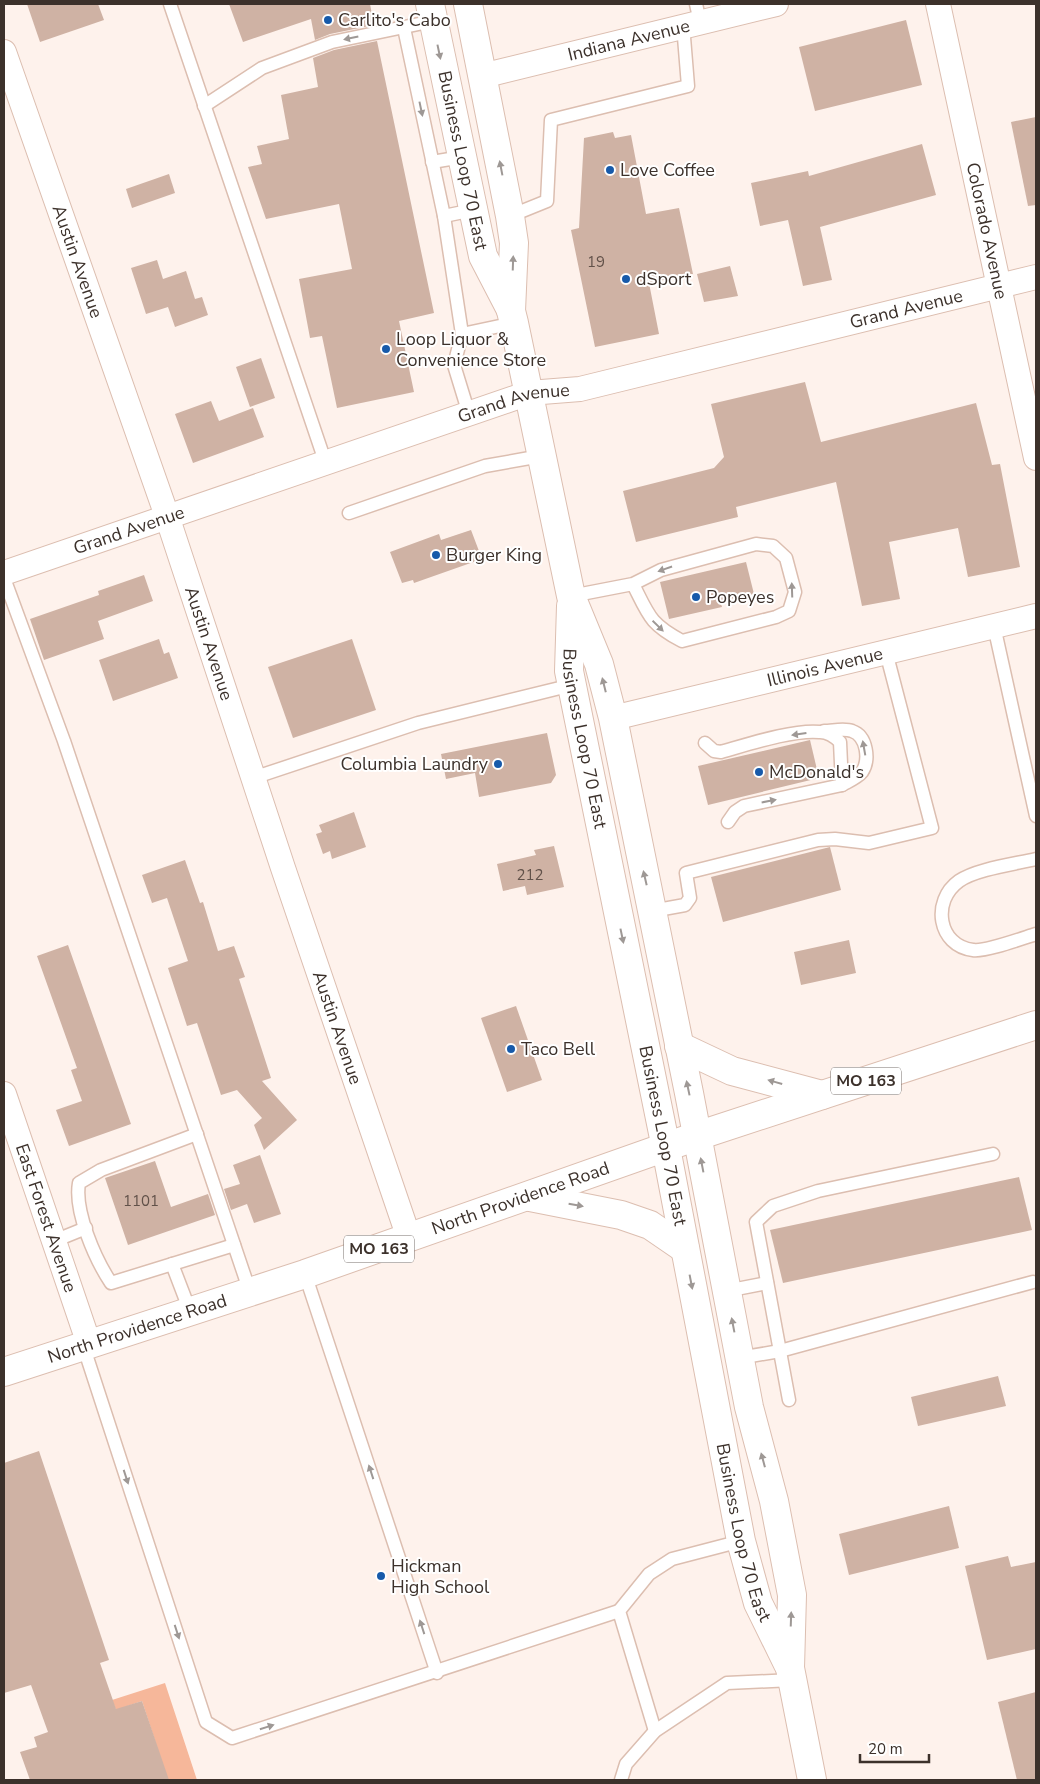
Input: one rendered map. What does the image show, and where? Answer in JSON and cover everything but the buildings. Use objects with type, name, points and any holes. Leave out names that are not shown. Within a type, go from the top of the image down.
[{"type":"main road","name":"Business Loop 70 East","points":[[468,4],[514,244],[512,317]]},
{"type":"main road","name":"Business Loop 70 East","points":[[431,12],[483,256],[512,317],[571,596],[599,664],[613,718],[749,1407],[774,1501],[792,1595],[791,1674],[812,1780]]},
{"type":"main road","name":"Business Loop 70 East","points":[[571,596],[569,671],[666,1148],[741,1541],[758,1603],[791,1674]]},
{"type":"main road","name":"North Providence Road","points":[[4,1372],[305,1274],[697,1136],[1036,1025]]},
{"type":"main road","points":[[679,1046],[732,1070],[822,1095]]},
{"type":"main road","points":[[528,1197],[621,1215],[650,1225],[685,1249]]},
{"type":"street","name":"Indiana Avenue","points":[[482,76],[693,17],[776,4]]},
{"type":"street","name":"Colorado Avenue","points":[[938,4],[1036,458]]},
{"type":"street","name":"Austin Avenue","points":[[4,52],[168,516],[253,778],[409,1238]]},
{"type":"street","name":"Grand Avenue","points":[[4,573],[529,393],[580,389],[1036,278]]},
{"type":"street","name":"Illinois Avenue","points":[[613,718],[1036,616]]},
{"type":"street","name":"East Forest Avenue","points":[[4,1094],[54,1241],[86,1344]]},
{"type":"lane","points":[[170,4],[326,464]]},
{"type":"lane","points":[[204,106],[262,68],[332,42],[404,28],[431,12]]},
{"type":"lane","points":[[510,216],[547,201],[551,120],[688,86],[693,17]]},
{"type":"lane","points":[[404,28],[444,216],[462,334],[454,365],[469,414]]},
{"type":"lane","points":[[432,162],[462,157]]},
{"type":"lane","points":[[444,216],[473,210]]},
{"type":"lane","points":[[462,334],[512,317]]},
{"type":"lane","points":[[348,513],[485,466],[541,456]]},
{"type":"lane","points":[[571,596],[633,584],[661,570],[756,544],[773,546],[786,558],[795,592],[789,611],[776,617],[682,642],[661,630],[649,617],[633,584]]},
{"type":"lane","points":[[4,578],[64,741],[250,1292]]},
{"type":"lane","points":[[994,626],[1036,816]]},
{"type":"lane","points":[[652,911],[686,905],[690,898],[686,873],[818,840],[836,839],[868,843],[932,828],[886,652]]},
{"type":"lane","points":[[253,778],[418,723],[572,684]]},
{"type":"lane","points":[[705,743],[714,751],[720,752],[796,734],[851,730],[861,736],[865,745],[865,766],[855,778],[842,785],[744,806],[735,812],[728,822]]},
{"type":"lane","points":[[819,732],[834,736],[840,742],[842,785]]},
{"type":"lane","points":[[1036,859],[960,880],[948,890],[942,906],[942,921],[948,938],[959,947],[975,951],[1036,934]]},
{"type":"lane","points":[[197,1134],[101,1170],[79,1183],[77,1197],[86,1228],[111,1283],[234,1245]]},
{"type":"lane","points":[[789,1400],[756,1222],[773,1206],[818,1191],[993,1154]]},
{"type":"lane","points":[[54,1241],[86,1228]]},
{"type":"lane","points":[[172,1264],[190,1311]]},
{"type":"lane","points":[[305,1274],[437,1673]]},
{"type":"lane","points":[[740,1358],[780,1351],[1032,1282]]},
{"type":"lane","points":[[726,1291],[767,1284]]},
{"type":"lane","points":[[86,1344],[111,1431],[206,1722],[232,1738],[620,1612],[649,1574],[672,1560],[741,1541]]},
{"type":"lane","points":[[620,1612],[655,1731]]},
{"type":"lane","points":[[621,1780],[626,1764],[655,1731],[726,1683],[791,1674]]},
{"type":"shaded area","points":[[165,1683],[197,1780],[168,1780],[142,1701],[116,1710],[112,1700]]},
{"type":"place","name":"Carlito's Cabo","points":[[328,20]]},
{"type":"place","name":"Love Coffee","points":[[610,170]]},
{"type":"place","name":"dSport","points":[[626,279]]},
{"type":"place","name":"Loop Liquor & Convenience Store","points":[[386,349]]},
{"type":"place","name":"Burger King","points":[[436,555]]},
{"type":"place","name":"Popeyes","points":[[696,597]]},
{"type":"place","name":"Columbia Laundry","points":[[498,764]]},
{"type":"place","name":"McDonald's","points":[[759,772]]},
{"type":"place","name":"Taco Bell","points":[[511,1049]]},
{"type":"place","name":"Hickman High School","points":[[381,1576]]}]
